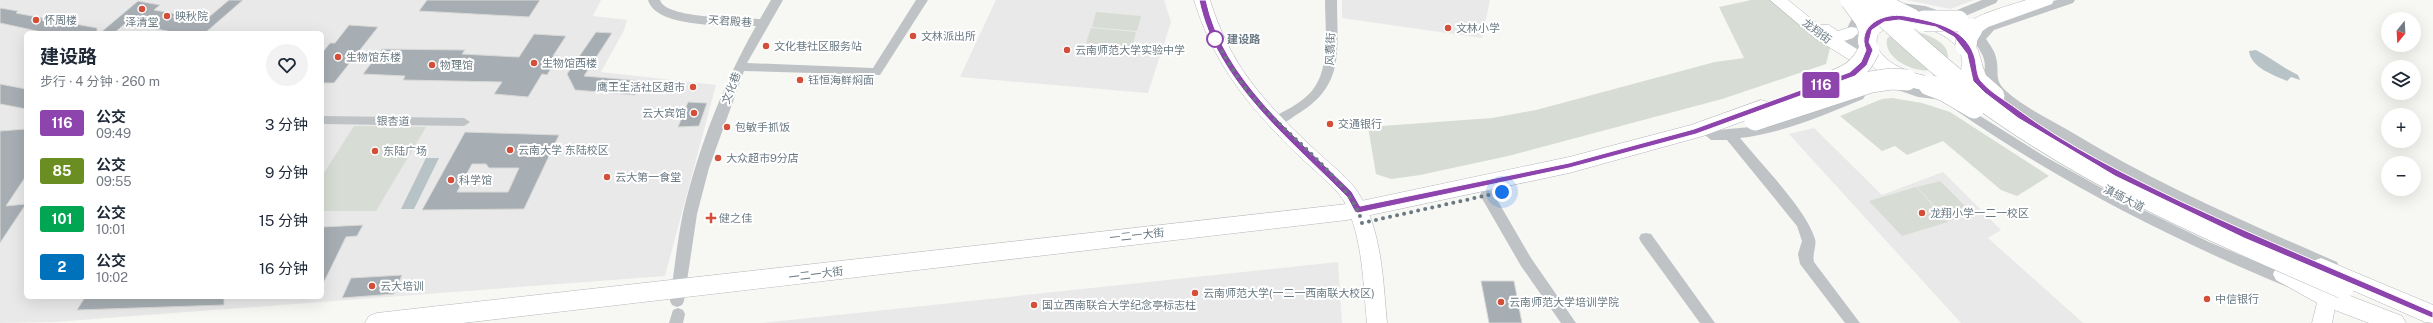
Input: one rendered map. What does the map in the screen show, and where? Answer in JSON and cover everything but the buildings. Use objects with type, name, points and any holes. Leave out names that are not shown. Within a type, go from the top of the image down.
[{"type":"main road","points":[[1851,0],[1865,19],[1857,27]]},
{"type":"main road","name":"滇缅大道","points":[[1867,0],[1920,51],[2018,124],[2111,179],[2335,292]]},
{"type":"main road","points":[[1879,0],[1889,8],[1913,11],[1967,32]]},
{"type":"main road","points":[[1913,11],[1947,29],[1967,32],[2019,0]]},
{"type":"main road","points":[[1967,32],[1981,22],[2045,0]]},
{"type":"main road","points":[[1857,27],[1899,17],[1913,11]]},
{"type":"main road","points":[[1857,27],[1866,42],[1863,56],[1872,56],[1900,84],[1929,90],[1951,84],[1965,78],[1972,68]]},
{"type":"main road","name":"滇缅大道","points":[[1967,32],[1972,68],[1976,81],[1988,92],[2021,116],[2118,174],[2247,236],[2429,318]]},
{"type":"main road","name":"一二一大街","points":[[480,323],[678,307],[1354,218],[1487,195],[1721,135],[1758,114],[1852,74],[1864,63],[1863,56]]},
{"type":"main road","name":"一二一大街","points":[[1354,218],[1569,165],[1871,82],[1891,79],[1900,84]]},
{"type":"main road","name":"滇缅大道","points":[[1929,90],[1961,99],[2048,156],[2107,190],[2284,274],[2335,292],[2429,318]]},
{"type":"main road","points":[[2335,292],[2394,323]]},
{"type":"main road","name":"一二一大街","points":[[377,323],[678,307]]},
{"type":"street","name":"天君殿巷","points":[[654,0],[654,4],[664,12],[676,17],[764,23],[739,67]]},
{"type":"street","points":[[764,23],[777,0]]},
{"type":"street","name":"文化巷","points":[[678,307],[690,214],[702,168],[739,67],[876,72],[922,0]]},
{"type":"street","points":[[1192,0],[1196,16],[1210,53],[1237,94],[1340,198],[1354,218],[1365,323]]},
{"type":"street","points":[[1202,0],[1220,50],[1247,90],[1276,121],[1350,194],[1376,323]]},
{"type":"street","name":"风翥街","points":[[1276,121],[1314,98],[1323,86],[1329,74],[1331,0]]},
{"type":"street","name":"龙翔街","points":[[1778,0],[1826,38],[1863,56]]},
{"type":"street","name":"龙翔街","points":[[1787,0],[1832,36],[1844,37],[1857,27]]},
{"type":"street","points":[[1840,0],[1850,12],[1857,27]]},
{"type":"street","points":[[1913,11],[1959,14],[1992,0]]},
{"type":"street","points":[[1967,32],[1983,33],[1990,27],[2069,0]]},
{"type":"street","points":[[1967,32],[1991,60],[1989,78],[2002,94],[2083,146],[2235,223],[2360,278],[2429,318]]},
{"type":"street","points":[[1721,135],[1780,125],[1900,84]]},
{"type":"street","points":[[1929,90],[1953,103],[2030,155],[2098,194],[2173,233],[2335,292],[2322,323]]},
{"type":"street","points":[[1929,90],[1950,96]]},
{"type":"street","name":"银杏道","points":[[324,120],[464,122]]},
{"type":"street","points":[[1721,135],[1803,224],[1809,241],[1805,254],[1807,264],[1853,323]]},
{"type":"street","points":[[1487,195],[1526,262],[1569,323]]},
{"type":"street","points":[[1646,238],[1708,323]]},
{"type":"shaded area","name":"云南大学 东陆校区","points":[[0,0],[601,0],[593,16],[627,20],[624,30],[601,72],[716,85],[665,276],[54,322],[0,323]]},
{"type":"shaded area","name":"云南师范大学实验中学","points":[[996,0],[1164,0],[1171,22],[1148,93],[960,77]]},
{"type":"shaded area","name":"文林小学","points":[[1342,0],[1490,0],[1482,38],[1342,18]]},
{"type":"shaded area","points":[[1751,0],[1775,0],[1830,48],[1826,64],[1722,99],[1508,156],[1420,175],[1391,179],[1376,174],[1368,127],[1492,118],[1536,110],[1715,62],[1744,58],[1719,7]]},
{"type":"shaded area","points":[[1907,0],[1974,0],[1950,9]]},
{"type":"shaded area","points":[[1096,12],[1141,16],[1137,31],[1092,27]]},
{"type":"shaded area","points":[[1091,28],[1136,32],[1132,47],[1086,43]]},
{"type":"shaded area","points":[[1912,31],[1931,37],[1942,44],[1948,55],[1947,62],[1937,68],[1923,70],[1908,67],[1895,58],[1887,46],[1887,39],[1893,33]]},
{"type":"shaded area","points":[[2256,50],[2298,75],[2300,80],[2291,77],[2287,81],[2258,66],[2251,57],[2249,51]]},
{"type":"shaded area","points":[[1892,98],[1922,103],[1950,112],[2049,176],[2017,196],[2001,190],[1943,141],[1907,155],[1895,146],[1882,151],[1840,116],[1882,99]]},
{"type":"shaded area","name":"东陆广场","points":[[354,126],[426,127],[376,211],[324,211],[324,173]]},
{"type":"shaded area","name":"龙翔小学一二一校区","points":[[1814,128],[1882,195],[1943,172],[2001,230],[1988,238],[2083,323],[1961,323],[1789,134]]},
{"type":"shaded area","points":[[426,158],[439,158],[414,209],[401,209]]},
{"type":"shaded area","points":[[1940,181],[1973,214],[1949,221],[1917,187]]},
{"type":"shaded area","points":[[1916,187],[1948,222],[1902,236],[1869,201]]},
{"type":"shaded area","name":"云南师范大学(一二一西南联大校区)","points":[[1338,262],[1342,323],[762,323]]},
{"type":"bus line","name":"116","points":[[1202,0],[1220,50],[1247,90],[1276,121],[1350,194],[1358,210],[1569,165],[1696,131],[1852,74],[1864,63],[1869,50],[1866,42],[1869,29],[1882,20],[1899,17],[1924,21],[1947,29],[1966,46],[1972,60],[1972,68],[1976,81],[1988,92],[2021,116],[2118,174],[2179,205],[2247,236],[2433,315]]},
{"type":"place","name":"泽清堂","points":[[142,9]]},
{"type":"place","name":"映秋院","points":[[167,16]]},
{"type":"place","name":"怀周楼","points":[[36,20]]},
{"type":"place","name":"文林小学","points":[[1448,28]]},
{"type":"place","name":"文林派出所","points":[[913,36]]},
{"type":"place","name":"建设路","points":[[1215,39]]},
{"type":"place","name":"文化巷社区服务站","points":[[766,46]]},
{"type":"place","name":"云南师范大学实验中学","points":[[1067,50]]},
{"type":"place","name":"生物馆东楼","points":[[338,57]]},
{"type":"place","name":"生物馆西楼","points":[[534,63]]},
{"type":"place","name":"物理馆","points":[[432,65]]},
{"type":"place","name":"钰恒海鲜焖面","points":[[800,80]]},
{"type":"place","name":"鹰王生活社区超市","points":[[693,87]]},
{"type":"place","name":"云大宾馆","points":[[694,113]]},
{"type":"place","name":"交通银行","points":[[1330,124]]},
{"type":"place","name":"包敏手抓饭","points":[[727,127]]},
{"type":"place","name":"云南大学 东陆校区","points":[[510,150]]},
{"type":"place","name":"东陆广场","points":[[375,151]]},
{"type":"place","name":"大众超市9分店","points":[[718,158]]},
{"type":"place","name":"云大第一食堂","points":[[607,177]]},
{"type":"place","name":"科学馆","points":[[451,180]]},
{"type":"place","name":"龙翔小学一二一校区","points":[[1922,213]]},
{"type":"place","name":"健之佳","points":[[711,218]]},
{"type":"place","name":"云大培训","points":[[372,286]]},
{"type":"place","name":"云南师范大学(一二一西南联大校区)","points":[[1195,293]]},
{"type":"place","name":"中信银行","points":[[2207,299]]},
{"type":"place","name":"云南师范大学培训学院","points":[[1501,302]]},
{"type":"place","name":"国立西南联合大学纪念亭标志柱","points":[[1034,305]]},
{"type":"route","points":[[1215,39],[1220,50],[1247,90],[1276,121],[1350,194],[1361,217],[1362,223],[1502,192]]}]
